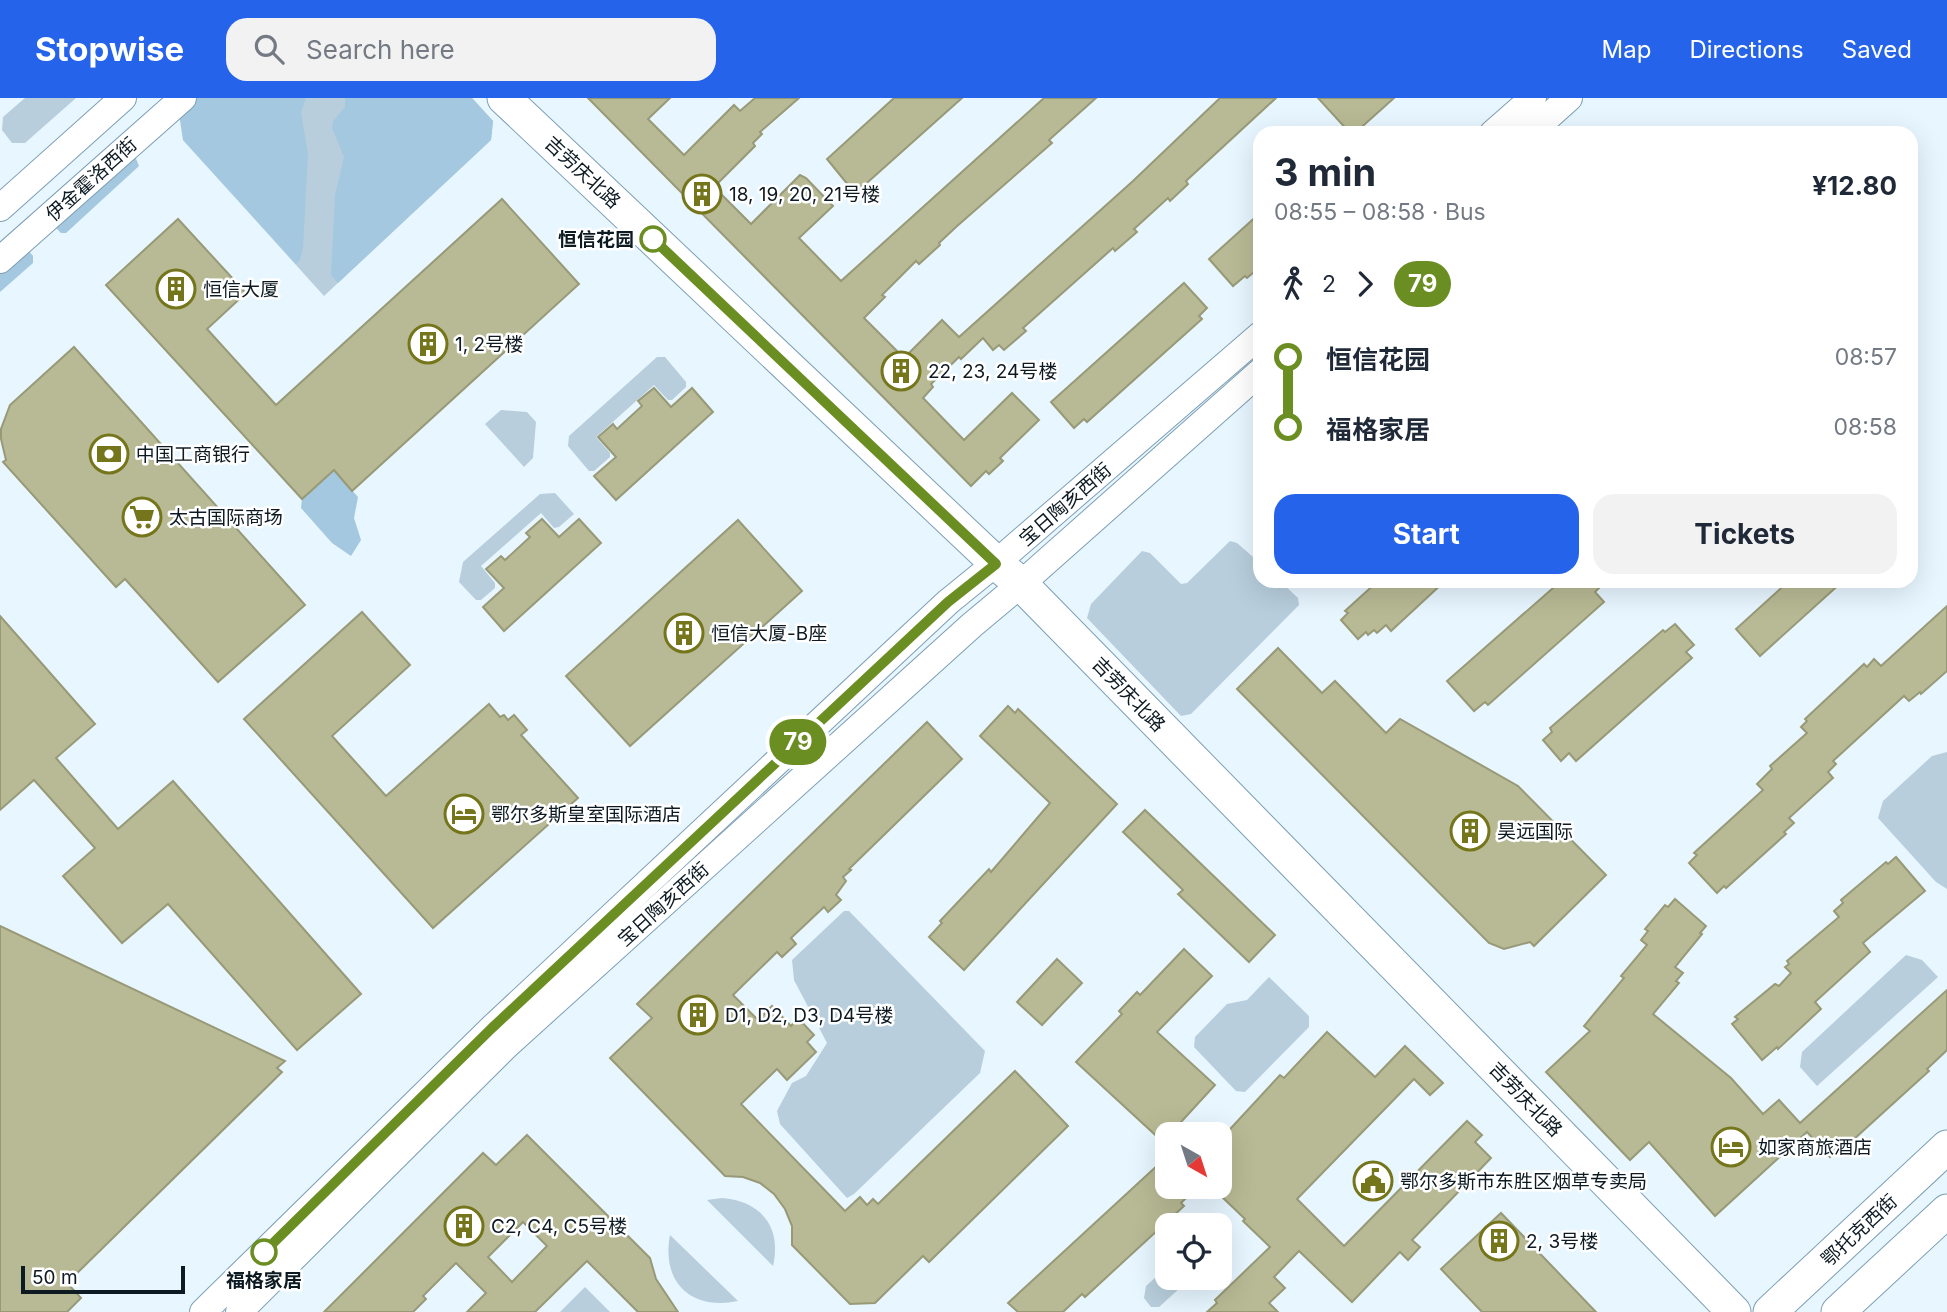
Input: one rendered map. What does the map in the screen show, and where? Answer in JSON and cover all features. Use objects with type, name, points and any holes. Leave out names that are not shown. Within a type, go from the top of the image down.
[{"type":"main road","name":"吉劳庆北路","points":[[504,98],[1009,574],[1734,1312]]},
{"type":"main road","name":"鄂托克西街","points":[[1770,1312],[1947,1147]]},
{"type":"main road","points":[[1838,1312],[1947,1211]]},
{"type":"street","name":"伊金霍洛西街","points":[[0,208],[123,98]]},
{"type":"street","name":"伊金霍洛西街","points":[[0,260],[183,98]]},
{"type":"street","points":[[1501,126],[1533,98]]},
{"type":"street","points":[[1538,126],[1569,98]]},
{"type":"street","name":"宝日陶亥西街","points":[[239,1312],[507,1045],[972,625],[1009,574],[1253,342]]},
{"type":"street","name":"宝日陶亥西街","points":[[203,1312],[501,1020],[948,602],[1009,574],[1253,378]]},
{"type":"shaded area","points":[[25,98],[76,98],[25,143],[12,143],[2,130],[3,117]]},
{"type":"shaded area","points":[[197,98],[472,98],[493,121],[491,140],[324,296],[183,140]]},
{"type":"shaded area","points":[[197,98],[306,98],[301,112],[308,154],[303,248],[296,264],[183,140],[179,114]]},
{"type":"shaded area","points":[[345,98],[472,98],[493,121],[491,140],[338,283],[331,275],[335,195],[344,157],[332,128],[333,121],[345,107]]},
{"type":"shaded area","points":[[135,156],[139,166],[66,233],[61,233],[56,228],[57,220]]},
{"type":"shaded area","points":[[28,250],[33,256],[33,263],[0,292],[0,269]]},
{"type":"shaded area","points":[[657,357],[665,357],[686,382],[686,387],[672,400],[668,400],[654,385],[596,437],[610,453],[610,457],[594,471],[589,471],[568,446],[569,436]]},
{"type":"shaded area","points":[[501,410],[527,412],[536,422],[533,458],[524,467],[485,424]]},
{"type":"shaded area","points":[[334,470],[358,497],[354,518],[361,540],[351,556],[332,543],[301,508],[302,499]]},
{"type":"shaded area","points":[[555,493],[574,514],[554,528],[541,513],[481,566],[495,583],[495,588],[481,600],[476,600],[459,582],[463,562],[540,494]]},
{"type":"shaded area","points":[[1230,541],[1237,543],[1253,557],[1253,588],[1287,588],[1298,598],[1299,605],[1191,714],[1181,716],[1087,618],[1091,604],[1142,551],[1150,553],[1181,584],[1187,583]]},
{"type":"shaded area","points":[[1947,752],[1947,889],[1936,882],[1878,818],[1883,801],[1932,756]]},
{"type":"shaded area","points":[[844,911],[849,911],[985,1051],[980,1073],[847,1198],[780,1124],[777,1111],[792,1083],[806,1076],[827,1043],[794,980],[792,960]]},
{"type":"shaded area","points":[[1906,955],[1922,960],[1938,977],[1817,1086],[1800,1067],[1802,1052]]},
{"type":"shaded area","points":[[1269,977],[1309,1016],[1309,1027],[1245,1092],[1236,1091],[1194,1047],[1195,1037],[1227,1004],[1247,1000]]},
{"type":"shaded area","points":[[722,1198],[748,1204],[765,1218],[774,1239],[773,1266],[707,1200]]},
{"type":"shaded area","points":[[670,1235],[738,1301],[706,1302],[683,1289],[670,1267]]},
{"type":"shaded area","points":[[1155,1278],[1155,1290],[1178,1290],[1159,1307],[1151,1307],[1144,1298],[1146,1286]]},
{"type":"shaded area","points":[[585,1287],[610,1312],[560,1312]]},
{"type":"building","points":[[588,98],[670,98],[648,119],[684,155],[734,105],[740,111],[755,98],[799,98],[760,132],[762,134],[753,143],[755,146],[714,187],[751,224],[800,175],[806,178],[833,206],[799,238],[841,281],[1044,98],[1096,98],[1049,140],[1052,143],[956,227],[940,245],[919,264],[916,261],[882,295],[885,297],[864,318],[904,358],[942,320],[959,337],[1133,181],[1220,98],[1276,98],[1186,181],[1188,184],[1170,201],[1168,198],[1134,229],[1137,232],[1115,251],[1113,248],[1023,328],[1026,331],[1004,350],[999,345],[993,350],[983,338],[931,384],[933,387],[923,398],[964,440],[1012,393],[1039,420],[1000,458],[1003,461],[989,474],[986,471],[971,486]]},
{"type":"building","points":[[894,98],[962,98],[859,190],[856,188],[853,191],[827,159]]},
{"type":"building","points":[[1318,98],[1394,98],[1363,126],[1344,126]]},
{"type":"building","name":"1, 2号楼","points":[[502,199],[579,284],[352,491],[334,470],[302,499],[106,285],[178,219],[246,293],[207,329],[276,405]]},
{"type":"building","points":[[1253,219],[1253,273],[1233,286],[1209,259]]},
{"type":"building","points":[[1184,283],[1207,308],[1199,316],[1202,319],[1087,422],[1084,419],[1074,428],[1051,402]]},
{"type":"building","points":[[74,347],[305,605],[218,682],[125,579],[116,587],[3,462],[6,460],[1,429],[10,405]]},
{"type":"building","points":[[654,388],[671,407],[692,388],[713,412],[616,500],[594,476],[616,457],[598,437],[613,424],[617,429],[642,406],[638,401]]},
{"type":"building","points":[[542,519],[559,537],[579,519],[601,543],[504,631],[483,607],[504,588],[486,569],[501,556],[505,560],[530,537],[526,533]]},
{"type":"building","name":"恒信大厦-B座","points":[[738,520],[802,591],[630,746],[566,676]]},
{"type":"building","points":[[1370,588],[1437,588],[1391,631],[1386,625],[1377,633],[1374,630],[1368,635],[1366,632],[1358,639],[1341,620],[1348,613],[1345,611]]},
{"type":"building","points":[[1553,588],[1599,588],[1595,592],[1604,602],[1488,705],[1485,702],[1474,711],[1447,681]]},
{"type":"building","points":[[1781,588],[1835,588],[1760,656],[1736,629]]},
{"type":"building","points":[[1947,606],[1947,671],[1909,701],[1904,696],[1833,761],[1836,764],[1828,772],[1833,778],[1789,818],[1794,823],[1784,832],[1786,834],[1717,893],[1689,863],[1697,855],[1694,853],[1763,790],[1757,784],[1772,769],[1770,766],[1807,733],[1801,727],[1807,721],[1805,719],[1864,664],[1867,667],[1874,659],[1881,666]]},
{"type":"building","points":[[362,612],[410,665],[332,736],[386,796],[489,704],[500,717],[504,715],[508,720],[514,715],[527,730],[521,735],[578,798],[433,928],[244,719]]},
{"type":"building","points":[[0,616],[95,724],[56,758],[118,829],[173,781],[361,994],[297,1050],[168,904],[122,943],[63,876],[95,848],[34,780],[0,810]]},
{"type":"building","points":[[1675,624],[1694,645],[1686,652],[1692,658],[1576,761],[1569,753],[1561,761],[1543,740],[1552,732],[1550,728],[1663,630],[1665,632]]},
{"type":"building","name":"昊远国际","points":[[1278,648],[1322,693],[1335,681],[1386,733],[1400,719],[1518,786],[1606,875],[1534,946],[1530,942],[1504,949],[1489,943],[1237,689]]},
{"type":"building","points":[[1008,706],[1015,713],[1018,709],[1117,804],[964,970],[929,937],[942,923],[940,921],[989,869],[991,872],[1050,803],[980,736]]},
{"type":"building","name":"D1, D2, D3, D4号楼","points":[[927,722],[962,759],[849,869],[851,870],[843,877],[846,881],[836,895],[841,900],[828,912],[824,907],[791,938],[796,944],[782,957],[777,952],[733,995],[758,1020],[772,1006],[791,1026],[798,1018],[814,1035],[807,1042],[816,1052],[787,1080],[777,1069],[741,1104],[845,1211],[860,1197],[867,1205],[873,1199],[878,1204],[1015,1071],[1068,1126],[929,1262],[923,1256],[875,1303],[850,1304],[792,1245],[792,1226],[785,1209],[774,1194],[760,1183],[743,1177],[725,1176],[610,1058],[652,1018],[637,1004]]},
{"type":"building","points":[[1145,810],[1275,935],[1249,962],[1178,894],[1183,890],[1123,832]]},
{"type":"building","points":[[1896,857],[1925,891],[1863,943],[1870,952],[1815,1002],[1821,1009],[1778,1049],[1777,1047],[1762,1060],[1732,1024],[1738,1019],[1735,1017],[1775,984],[1779,986],[1791,973],[1785,967],[1789,964],[1787,961],[1839,917],[1834,911],[1843,903],[1841,900],[1886,862],[1888,864]]},
{"type":"building","points":[[1675,899],[1706,926],[1675,967],[1683,973],[1676,981],[1679,983],[1653,1014],[1731,1078],[1763,1114],[1779,1100],[1800,1123],[1947,990],[1947,1050],[1927,1069],[1929,1071],[1843,1149],[1841,1147],[1830,1157],[1807,1132],[1715,1216],[1649,1142],[1630,1160],[1546,1072],[1590,1031],[1584,1026],[1624,978],[1621,976],[1647,945],[1641,940],[1648,931],[1645,929],[1665,905],[1668,907]]},
{"type":"building","points":[[0,926],[285,1061],[277,1068],[282,1072],[67,1283],[81,1298],[67,1312],[0,1312]]},
{"type":"building","points":[[1184,949],[1212,976],[1157,1032],[1215,1085],[1181,1122],[1155,1122],[1155,1135],[1076,1062],[1122,1014],[1119,1011],[1137,992],[1140,995]]},
{"type":"building","points":[[1057,959],[1082,983],[1042,1025],[1017,1002]]},
{"type":"building","points":[[1327,1032],[1375,1077],[1405,1046],[1443,1083],[1430,1095],[1414,1079],[1297,1199],[1344,1246],[1467,1121],[1482,1135],[1475,1142],[1491,1158],[1412,1240],[1420,1247],[1408,1260],[1400,1252],[1352,1302],[1299,1251],[1274,1277],[1285,1288],[1269,1303],[1278,1312],[1207,1312],[1225,1290],[1232,1290],[1232,1284],[1270,1247],[1224,1199],[1232,1199],[1232,1127],[1280,1075],[1284,1078]]},
{"type":"building","name":"C2, C4, C5号楼","points":[[527,1135],[650,1258],[656,1279],[678,1312],[638,1312],[587,1261],[535,1312],[467,1312],[486,1293],[456,1263],[423,1296],[426,1299],[413,1312],[324,1312],[483,1153],[496,1165]],"holes":[[[523,1222],[547,1246],[512,1282],[488,1257]]]},
{"type":"building","points":[[1155,1168],[1155,1199],[1185,1199],[1181,1203],[1184,1206],[1176,1213],[1155,1213],[1155,1233],[1085,1297],[1082,1294],[1063,1312],[1018,1312],[1008,1303]]},
{"type":"building","name":"2, 3号楼","points":[[1501,1213],[1596,1312],[1482,1312],[1441,1269]]},
{"type":"bus line","name":"79","points":[[264,1252],[509,1012],[948,602],[996,564],[653,239]]},
{"type":"place","name":"18, 19, 20, 21号楼","points":[[702,194]]},
{"type":"place","name":"恒信花园","points":[[653,239]]},
{"type":"place","name":"恒信大厦","points":[[176,289]]},
{"type":"place","name":"1, 2号楼","points":[[428,344]]},
{"type":"place","name":"22, 23, 24号楼","points":[[901,371]]},
{"type":"place","name":"中国工商银行","points":[[109,454]]},
{"type":"place","name":"太古国际商场","points":[[142,517]]},
{"type":"place","name":"恒信大厦-B座","points":[[684,633]]},
{"type":"place","name":"鄂尔多斯皇室国际酒店","points":[[464,814]]},
{"type":"place","name":"昊远国际","points":[[1470,831]]},
{"type":"place","name":"D1, D2, D3, D4号楼","points":[[698,1015]]},
{"type":"place","name":"如家商旅酒店","points":[[1731,1147]]},
{"type":"place","name":"鄂尔多斯市东胜区烟草专卖局","points":[[1373,1181]]},
{"type":"place","name":"C2, C4, C5号楼","points":[[464,1226]]},
{"type":"place","name":"2, 3号楼","points":[[1499,1241]]},
{"type":"place","name":"福格家居","points":[[264,1252]]}]
